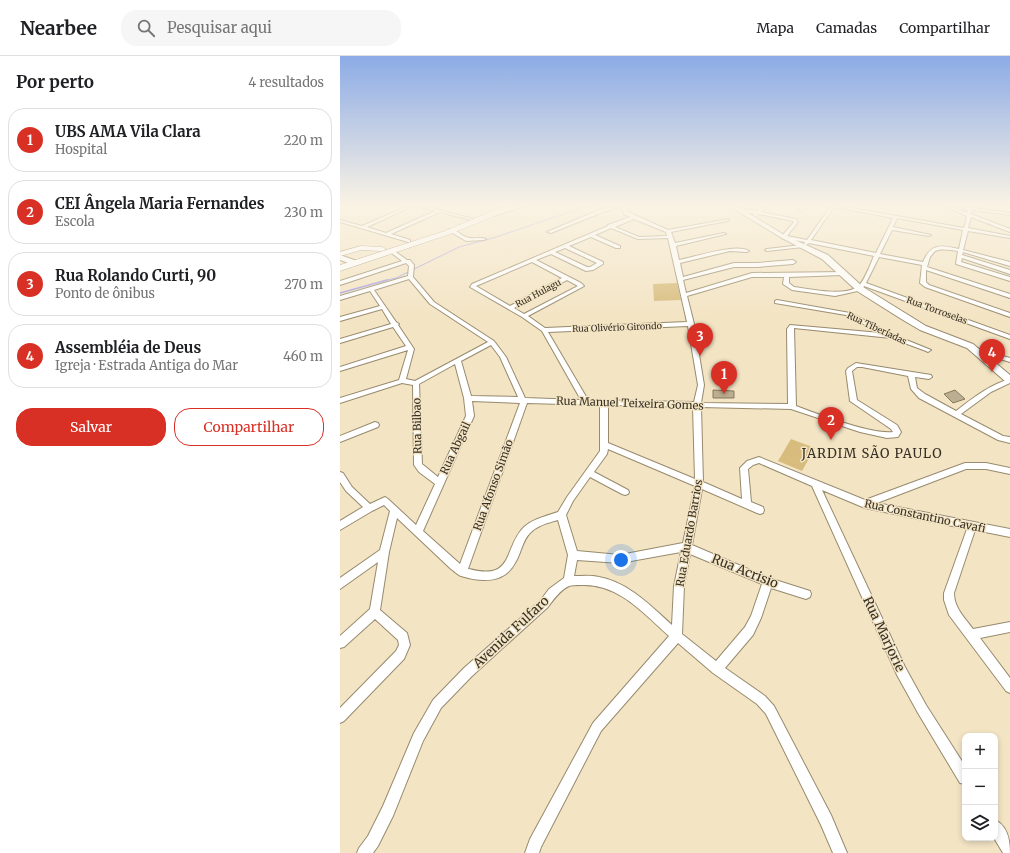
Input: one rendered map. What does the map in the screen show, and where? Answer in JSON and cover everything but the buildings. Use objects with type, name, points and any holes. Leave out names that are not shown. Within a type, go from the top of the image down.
[{"type":"main road","points":[[344,259],[399,243]]},
{"type":"main road","points":[[344,259],[391,251],[413,243]]},
{"type":"main road","points":[[340,268],[344,259],[351,251],[365,248],[382,249]]},
{"type":"street","points":[[571,243],[474,285],[474,288],[524,316],[544,330],[586,402]]},
{"type":"street","points":[[609,243],[618,247]]},
{"type":"street","points":[[673,245],[681,243]]},
{"type":"street","points":[[800,243],[825,258],[860,287],[915,324],[976,350],[1010,360]]},
{"type":"street","points":[[786,275],[787,286],[805,291],[841,294],[860,287],[883,243]]},
{"type":"street","points":[[963,243],[958,263],[1010,279]]},
{"type":"street","name":"Rua Eduardo Barrios","points":[[673,245],[701,385],[697,405],[699,485],[678,586],[677,636]]},
{"type":"street","points":[[767,250],[804,245],[877,255],[924,266],[1010,296]]},
{"type":"street","points":[[550,252],[586,269],[591,269],[601,263],[565,246]]},
{"type":"street","points":[[1010,264],[936,248],[931,251],[924,266],[923,281],[927,286],[1010,315]]},
{"type":"street","points":[[391,251],[408,261],[411,272],[432,303],[492,342],[503,357],[522,399]]},
{"type":"street","points":[[677,262],[724,251],[747,251]]},
{"type":"street","points":[[960,254],[1010,272]]},
{"type":"street","points":[[524,316],[580,286],[579,284],[531,260]]},
{"type":"street","points":[[340,283],[408,261]]},
{"type":"street","points":[[680,279],[744,265],[793,262]]},
{"type":"street","points":[[744,265],[749,276]]},
{"type":"street","points":[[340,298],[371,289],[411,272]]},
{"type":"street","points":[[684,295],[749,276],[830,275],[842,273]]},
{"type":"street","name":"Rua Hulagu","points":[[510,308],[566,278]]},
{"type":"street","name":"Rua Torroselas","points":[[860,287],[1010,336]]},
{"type":"street","points":[[371,289],[396,324],[411,349],[402,381]]},
{"type":"street","name":"Rua Tiberíadas","points":[[777,302],[848,314],[892,336],[928,350]]},
{"type":"street","points":[[340,319],[383,307]]},
{"type":"street","points":[[340,341],[396,324]]},
{"type":"street","name":"Rua Olivério Girondo","points":[[544,330],[690,324]]},
{"type":"street","points":[[892,336],[792,326],[790,329],[792,407],[820,418],[893,436],[897,432],[891,424],[856,402],[849,371],[850,368],[856,365],[862,365],[929,377]]},
{"type":"street","points":[[340,402],[402,381],[416,383],[458,362],[492,342]]},
{"type":"street","points":[[340,369],[410,347]]},
{"type":"street","points":[[976,350],[1010,381]]},
{"type":"street","name":"Rua Abgail","points":[[418,531],[439,482],[468,422],[470,410],[468,398],[458,362]]},
{"type":"street","points":[[911,374],[914,389],[918,393],[1001,438],[1010,441]]},
{"type":"street","points":[[956,414],[993,386],[1010,381]]},
{"type":"street","name":"Rua Bilbao","points":[[416,383],[418,465],[422,470],[439,482]]},
{"type":"street","name":"Rua Manuel Teixeira Gomes","points":[[468,398],[604,403],[792,407]]},
{"type":"street","name":"Rua Afonso Simão","points":[[462,572],[524,403],[522,399]]},
{"type":"street","points":[[604,403],[606,445],[604,452],[570,499],[562,515],[573,555],[568,581],[605,582],[615,587],[630,597],[717,669],[761,700],[770,710],[779,726],[826,820],[840,853]]},
{"type":"street","points":[[340,439],[375,425]]},
{"type":"street","points":[[606,445],[760,510]]},
{"type":"street","name":"Rua Constantino Cavafi","points":[[747,504],[743,472],[746,465],[754,460],[766,461],[865,504],[905,514],[1010,533]]},
{"type":"street","points":[[865,504],[965,466],[986,466],[1010,471]]},
{"type":"street","points":[[590,473],[625,492]]},
{"type":"street","points":[[340,475],[349,489],[368,508]]},
{"type":"street","name":"Rua Marjorie","points":[[815,483],[901,671],[922,709],[962,773]]},
{"type":"street","points":[[340,526],[368,508],[385,501],[462,572],[482,577],[500,573],[507,568],[528,529],[536,524],[562,515]]},
{"type":"street","points":[[340,643],[375,612],[384,552],[394,510]]},
{"type":"street","points":[[972,526],[949,593],[949,600],[953,611],[1010,687]]},
{"type":"street","points":[[573,555],[620,559],[685,547]]},
{"type":"street","name":"Rua Acrisio","points":[[685,547],[768,582],[806,594]]},
{"type":"street","points":[[340,584],[384,552]]},
{"type":"street","name":"Avenida Fulfaro","points":[[364,853],[373,841],[388,811],[418,737],[437,704],[468,672],[544,604],[553,592],[568,581]]},
{"type":"street","points":[[717,669],[749,631],[756,618],[768,582]]},
{"type":"street","points":[[340,717],[403,651],[405,645],[403,637],[375,612]]},
{"type":"street","points":[[971,635],[1010,627]]},
{"type":"street","points":[[532,853],[535,844],[597,727],[677,636]]},
{"type":"street","points":[[998,832],[1010,851]]},
{"type":"shaded area","points":[[677,283],[681,300],[654,301],[653,284]]},
{"type":"shaded area","points":[[791,439],[815,448],[802,471],[778,461]]},
{"type":"waterway","points":[[385,280],[396,278],[459,247],[473,243]]},
{"type":"waterway","points":[[340,293],[385,280]]},
{"type":"place","name":"Rua Rolando Curti, 90","points":[[700,356]]},
{"type":"place","name":"Assembléia de Deus","points":[[992,372]]},
{"type":"place","name":"UBS AMA Vila Clara","points":[[724,394]]},
{"type":"place","name":"CEI Ângela Maria Fernandes","points":[[831,440]]},
{"type":"district","name":"JARDIM SÃO PAULO","points":[[872,453]]}]
